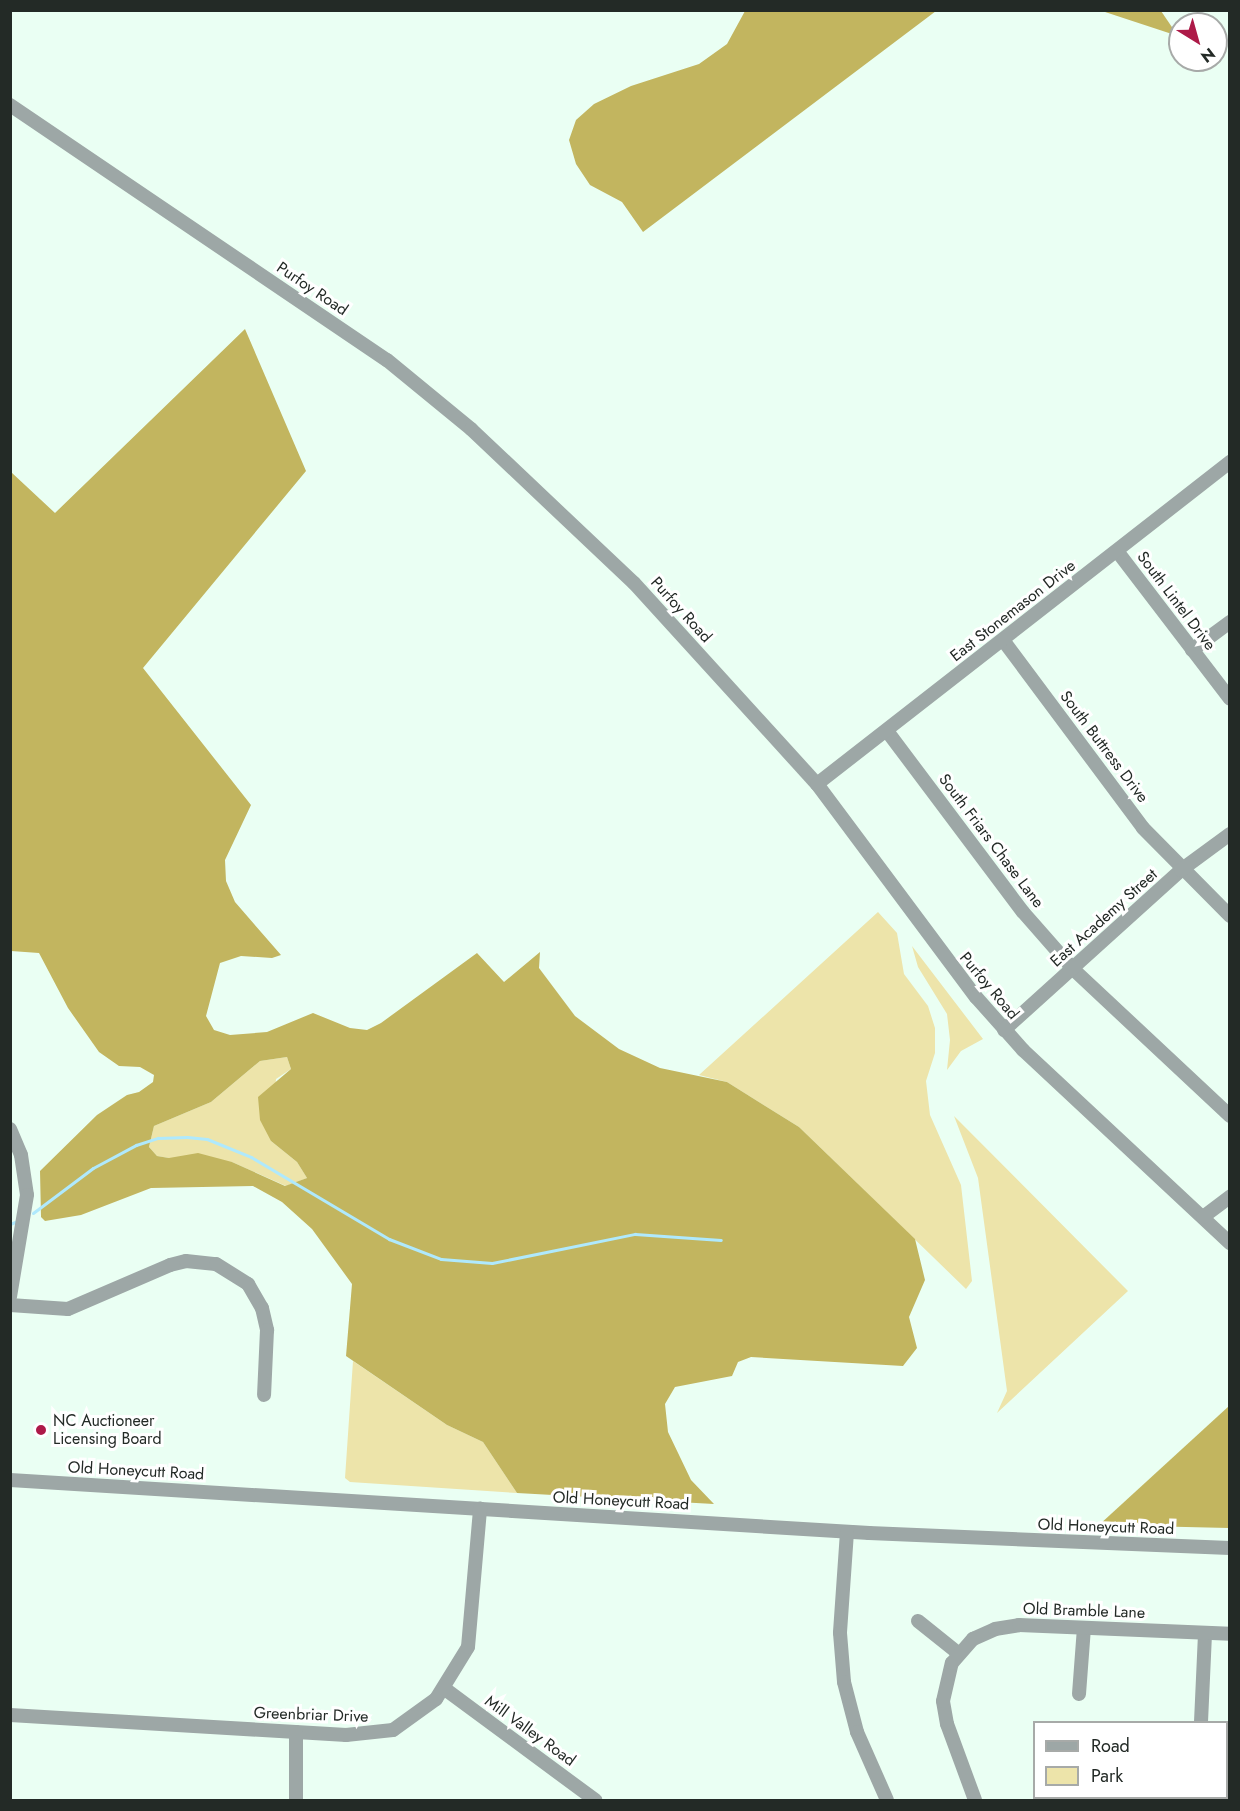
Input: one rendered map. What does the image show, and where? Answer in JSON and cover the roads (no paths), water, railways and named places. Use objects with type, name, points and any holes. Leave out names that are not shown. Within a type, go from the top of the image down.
[{"type":"street","name":"Purfoy Road","points":[[10,105],[424,388],[634,583],[817,784],[914,918],[1004,1030],[1230,1243]]},
{"type":"street","name":"East Stonemason Drive","points":[[817,784],[1230,462]]},
{"type":"street","name":"South Lintel Drive","points":[[1117,551],[1230,699]]},
{"type":"street","points":[[1192,650],[1230,622]]},
{"type":"street","name":"South Buttress Drive","points":[[1003,640],[1143,828],[1181,870],[1230,916]]},
{"type":"street","name":"South Friars Chase Lane","points":[[887,731],[1023,912],[1073,969],[1230,1116]]},
{"type":"street","name":"East Academy Street","points":[[1004,1030],[1181,870],[1230,834]]},
{"type":"street","points":[[10,1129],[21,1155],[27,1195],[10,1297]]},
{"type":"street","points":[[1203,1217],[1230,1197]]},
{"type":"street","points":[[10,1305],[68,1309],[170,1265],[186,1261],[216,1264],[243,1280],[262,1308],[267,1330],[264,1395]]},
{"type":"street","name":"Old Honeycutt Road","points":[[10,1480],[847,1532],[1230,1548]]},
{"type":"street","name":"Greenbriar Drive","points":[[10,1715],[366,1735],[393,1730],[421,1713],[445,1689],[472,1635],[480,1509]]},
{"type":"street","points":[[847,1532],[840,1633],[844,1682],[857,1732],[887,1800]]},
{"type":"street","points":[[918,1621],[958,1653]]},
{"type":"street","name":"Old Bramble Lane","points":[[975,1800],[944,1713],[946,1675],[958,1653],[984,1633],[1008,1626],[1230,1634]]},
{"type":"street","points":[[1079,1694],[1084,1628]]},
{"type":"street","points":[[1201,1721],[1205,1634]]},
{"type":"street","name":"Mill Valley Road","points":[[445,1689],[595,1800]]},
{"type":"street","points":[[296,1732],[296,1800]]},
{"type":"waterway","points":[[33,1213],[93,1168],[136,1145],[158,1138],[187,1137],[207,1139],[251,1157],[389,1239],[441,1259],[492,1263],[635,1234],[721,1240]]},
{"type":"waterway","points":[[10,1224],[18,1221]]},
{"type":"place","name":"NC Auctioneer Licensing Board","points":[[41,1430]]}]
